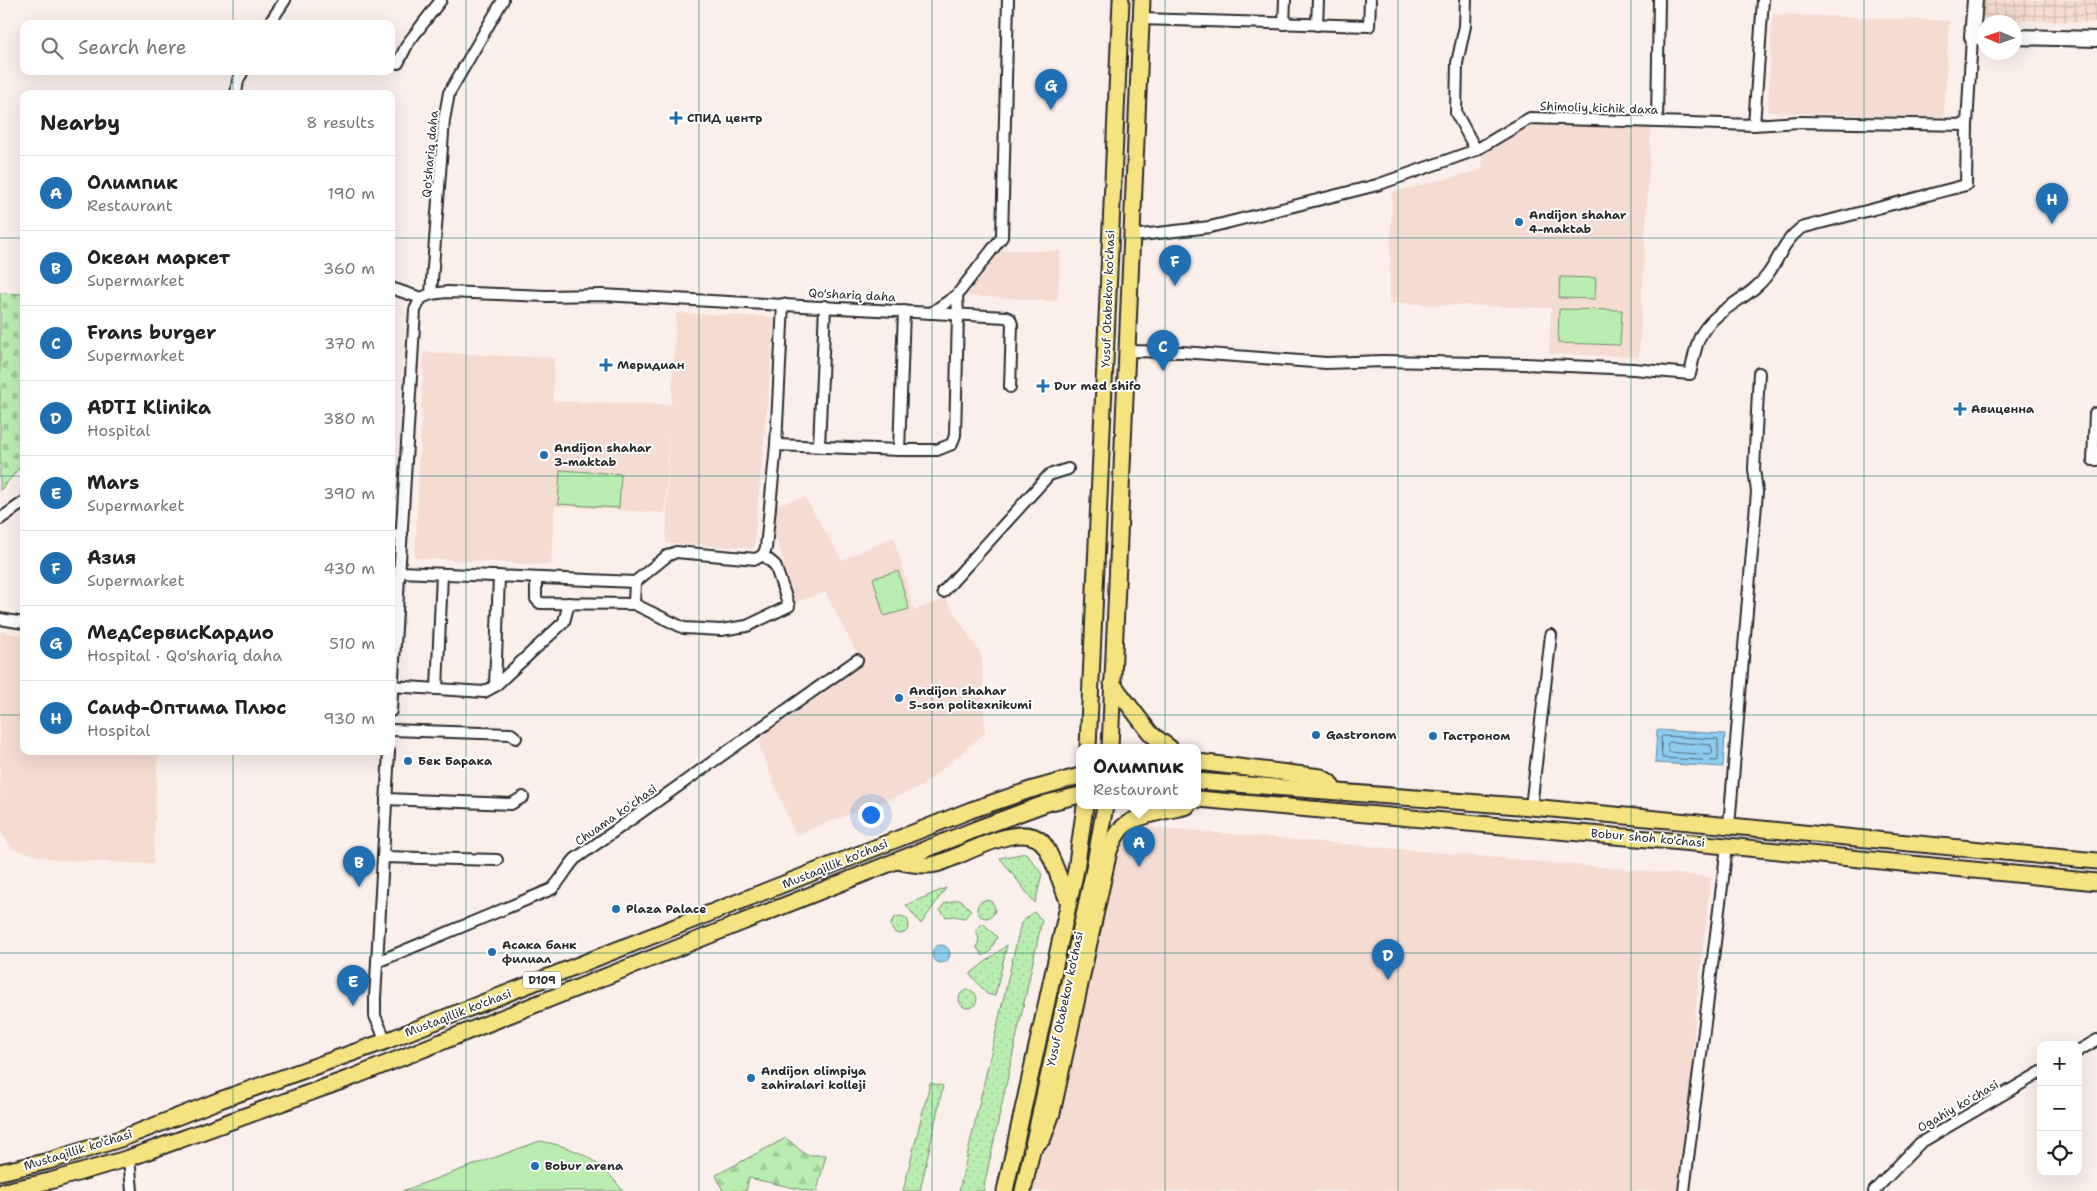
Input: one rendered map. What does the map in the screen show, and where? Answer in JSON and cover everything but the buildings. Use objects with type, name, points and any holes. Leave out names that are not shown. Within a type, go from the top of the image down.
[{"type":"main road","name":"Yusuf Otabekov ko'chasi","points":[[1088,744],[1121,0]]},
{"type":"main road","name":"Yusuf Otabekov ko'chasi","points":[[1110,744],[1142,0]]},
{"type":"main road","points":[[1112,683],[1151,734],[1165,744]]},
{"type":"main road","points":[[1201,762],[1321,777],[1329,782],[1334,790]]},
{"type":"main road","name":"Mustaqillik ko'chasi","points":[[0,1172],[49,1161],[123,1138],[220,1100],[386,1041],[971,810],[1076,777]]},
{"type":"main road","name":"Bobur shoh ko'chasi","points":[[1201,781],[1334,790],[1531,807],[2097,861]]},
{"type":"main road","name":"Mustaqillik ko'chasi","points":[[4,1191],[50,1181],[129,1158],[371,1070],[1047,803],[1076,797]]},
{"type":"main road","name":"Bobur shoh ko'chasi","points":[[1201,800],[1728,846],[2097,882]]},
{"type":"main road","name":"Yusuf Otabekov ko'chasi","points":[[1005,1191],[1076,870],[1085,809]]},
{"type":"main road","name":"Yusuf Otabekov ko'chasi","points":[[1023,1191],[1104,809]]},
{"type":"main road","points":[[1032,1149],[1043,1138],[1052,1112],[1109,851],[1114,838],[1122,827],[1132,821],[1175,809]]},
{"type":"main road","points":[[898,861],[910,864],[935,865],[1004,838],[1019,834],[1032,836],[1045,846],[1069,903]]},
{"type":"main road","points":[[1891,862],[1893,842]]},
{"type":"main road","points":[[1998,873],[2000,852]]},
{"type":"main road","points":[[220,1100],[228,1121]]},
{"type":"main road","points":[[123,1138],[129,1158]]},
{"type":"street","points":[[272,20],[285,0]]},
{"type":"street","points":[[398,63],[408,43],[441,0]]},
{"type":"street","name":"Qo'shariq daha","points":[[395,643],[400,572],[396,535],[415,310],[426,296],[444,120],[449,93],[503,0]]},
{"type":"street","points":[[931,313],[956,295],[1002,237],[1008,0]]},
{"type":"street","points":[[1284,24],[1285,0]]},
{"type":"street","points":[[1317,25],[1318,0]]},
{"type":"street","points":[[1141,19],[1369,26],[1370,0]]},
{"type":"street","points":[[1466,0],[1465,26],[1457,63],[1456,113],[1476,150]]},
{"type":"street","points":[[1657,122],[1659,0]]},
{"type":"street","points":[[1754,125],[1763,0]]},
{"type":"street","points":[[1975,0],[1977,25]]},
{"type":"street","points":[[2022,37],[2097,39]]},
{"type":"street","points":[[1127,351],[1182,352],[1326,363],[1383,361],[1535,365],[1633,369],[1690,374],[1701,334],[1716,316],[1748,294],[1768,275],[1784,244],[1801,228],[1966,184],[1967,125],[1977,45]]},
{"type":"street","points":[[237,90],[241,75]]},
{"type":"street","name":"Shimoliy kichik daxa","points":[[1132,236],[1210,227],[1377,185],[1476,150],[1530,118],[1754,125],[1799,122],[1967,125]]},
{"type":"street","points":[[395,289],[426,296]]},
{"type":"street","name":"Qo'shariq daha","points":[[426,296],[447,292],[546,296],[602,295],[1006,317],[1010,319],[1012,324],[1010,388]]},
{"type":"street","points":[[776,445],[937,450],[952,444],[955,435],[958,315],[956,295]]},
{"type":"street","points":[[400,572],[635,582],[667,556],[676,552],[756,558],[763,555],[766,548],[776,445],[782,304]]},
{"type":"street","points":[[819,446],[825,306]]},
{"type":"street","points":[[899,450],[904,311]]},
{"type":"street","points":[[1729,826],[1756,512],[1757,492],[1754,469],[1759,373]]},
{"type":"street","points":[[2096,413],[2093,460],[2097,460]]},
{"type":"street","points":[[944,592],[1049,475],[1068,469]]},
{"type":"street","points":[[0,520],[20,505]]},
{"type":"street","points":[[536,578],[536,599],[540,603],[634,604],[684,628],[721,630],[746,626],[789,606],[775,565],[763,555]]},
{"type":"street","points":[[437,688],[442,574]]},
{"type":"street","points":[[495,686],[499,576]]},
{"type":"street","points":[[634,604],[635,582]]},
{"type":"street","points":[[395,686],[484,692],[495,686],[564,622],[569,603]]},
{"type":"street","points":[[0,619],[20,622]]},
{"type":"street","points":[[1531,807],[1551,635]]},
{"type":"street","name":"Chuama koʻchasi","points":[[377,962],[552,889],[562,880],[566,869],[575,859],[857,660]]},
{"type":"street","points":[[395,730],[512,734],[516,738]]},
{"type":"street","points":[[386,1041],[375,1016],[389,755]]},
{"type":"street","points":[[386,798],[511,804],[523,797]]},
{"type":"street","points":[[1684,1191],[1728,846]]},
{"type":"street","points":[[383,857],[497,860]]},
{"type":"street","points":[[2082,1048],[2097,1040]]},
{"type":"street","name":"Ogahiy koʻchasi","points":[[1874,1191],[1920,1143],[2037,1074]]},
{"type":"street","points":[[129,1158],[132,1191]]},
{"type":"shaded area","points":[[1983,0],[2097,0],[2097,23],[2022,20],[2022,15],[1981,15]]},
{"type":"shaded area","points":[[1772,14],[1949,21],[1944,118],[1768,112]]},
{"type":"shaded area","name":"Andijon shahar 4-maktab","points":[[1532,123],[1651,128],[1639,357],[1549,354],[1551,308],[1389,303],[1392,192],[1482,170],[1483,151]]},
{"type":"shaded area","points":[[1001,250],[1060,251],[1058,301],[968,296]]},
{"type":"shaded area","name":"Andijon shahar 3-maktab","points":[[676,313],[775,317],[754,548],[666,543],[670,425],[665,513],[555,506],[551,565],[415,558],[424,352],[554,358],[553,401],[671,405]]},
{"type":"shaded area","name":"Andijon shahar 5-son politexnikumi","points":[[805,497],[842,560],[894,537],[914,611],[945,598],[982,656],[985,733],[921,787],[795,835],[759,745],[762,735],[862,663],[825,592],[795,603],[771,520],[775,505]]},
{"type":"shaded area","points":[[0,631],[20,635],[20,755],[158,755],[153,864],[56,860],[12,849],[0,831]]},
{"type":"shaded area","points":[[1131,825],[1711,877],[1695,1016],[1692,1073],[1681,1191],[1030,1191],[1113,849]]},
{"type":"green space","points":[[1560,277],[1596,278],[1595,299],[1559,298]]},
{"type":"green space","points":[[0,293],[20,294],[20,467],[0,491]]},
{"type":"green space","points":[[1559,309],[1622,310],[1620,345],[1558,343]]},
{"type":"green space","points":[[560,470],[621,474],[619,508],[558,504]]},
{"type":"green space","points":[[898,571],[909,609],[884,616],[873,578]]},
{"type":"green space","points":[[1026,853],[1042,874],[1035,903],[1000,858]]},
{"type":"green space","points":[[946,888],[921,924],[906,905]]},
{"type":"green space","points":[[961,900],[971,910],[965,918],[946,917],[940,910],[944,904]]},
{"type":"green space","points":[[986,900],[992,903],[995,909],[992,915],[986,918],[980,915],[977,909],[980,903]]},
{"type":"green space","points":[[1034,912],[1042,920],[983,1191],[959,1191],[1021,923]]},
{"type":"green space","points":[[900,916],[906,919],[909,925],[906,931],[900,934],[894,931],[891,925],[894,919]]},
{"type":"green space","points":[[983,923],[997,937],[990,952],[983,956],[977,948],[979,939],[976,930]]},
{"type":"green space","points":[[1007,945],[995,996],[987,994],[970,974]]},
{"type":"green space","points":[[968,990],[974,993],[977,999],[974,1005],[968,1008],[962,1005],[959,999],[962,993]]},
{"type":"green space","points":[[930,1083],[943,1086],[920,1191],[903,1191]]},
{"type":"green space","points":[[786,1138],[806,1155],[826,1155],[817,1191],[808,1191],[749,1178],[746,1191],[723,1191],[716,1175]]},
{"type":"green space","name":"Bobur arena","points":[[540,1141],[566,1147],[587,1157],[605,1171],[623,1191],[402,1191]]},
{"type":"water","points":[[1657,730],[1725,734],[1723,767],[1655,763]]},
{"type":"water","points":[[941,945],[947,948],[950,954],[947,960],[941,963],[935,960],[932,954],[935,948]]},
{"type":"place","name":"МедСервисКардио","points":[[1051,110]]},
{"type":"place","name":"СПИД центр","points":[[676,118]]},
{"type":"place","name":"Andijon shahar 4-maktab","points":[[1519,222]]},
{"type":"place","name":"Саиф-Оптима Плюс","points":[[2052,224]]},
{"type":"place","name":"Азия","points":[[1175,286]]},
{"type":"place","name":"Меридиан","points":[[606,365]]},
{"type":"place","name":"Frans burger","points":[[1163,371]]},
{"type":"place","name":"Dur med shifo","points":[[1043,386]]},
{"type":"place","name":"Авиценна","points":[[1960,409]]},
{"type":"place","name":"Andijon shahar 3-maktab","points":[[544,455]]},
{"type":"place","name":"Andijon shahar 5-son politexnikumi","points":[[899,698]]},
{"type":"place","name":"Gastronom","points":[[1316,735]]},
{"type":"place","name":"Гастроном","points":[[1433,736]]},
{"type":"place","name":"Бек Барака","points":[[408,761]]},
{"type":"place","name":"Олимпик","points":[[1139,867]]},
{"type":"place","name":"Океан маркет","points":[[359,887]]},
{"type":"place","name":"Plaza Palace","points":[[616,909]]},
{"type":"place","name":"Асака банк филиал","points":[[492,952]]},
{"type":"place","name":"ADTI Klinika","points":[[1388,980]]},
{"type":"place","name":"Mars","points":[[353,1006]]},
{"type":"place","name":"Andijon olimpiya zahiralari kolleji","points":[[751,1078]]},
{"type":"place","name":"Bobur arena","points":[[535,1166]]}]
